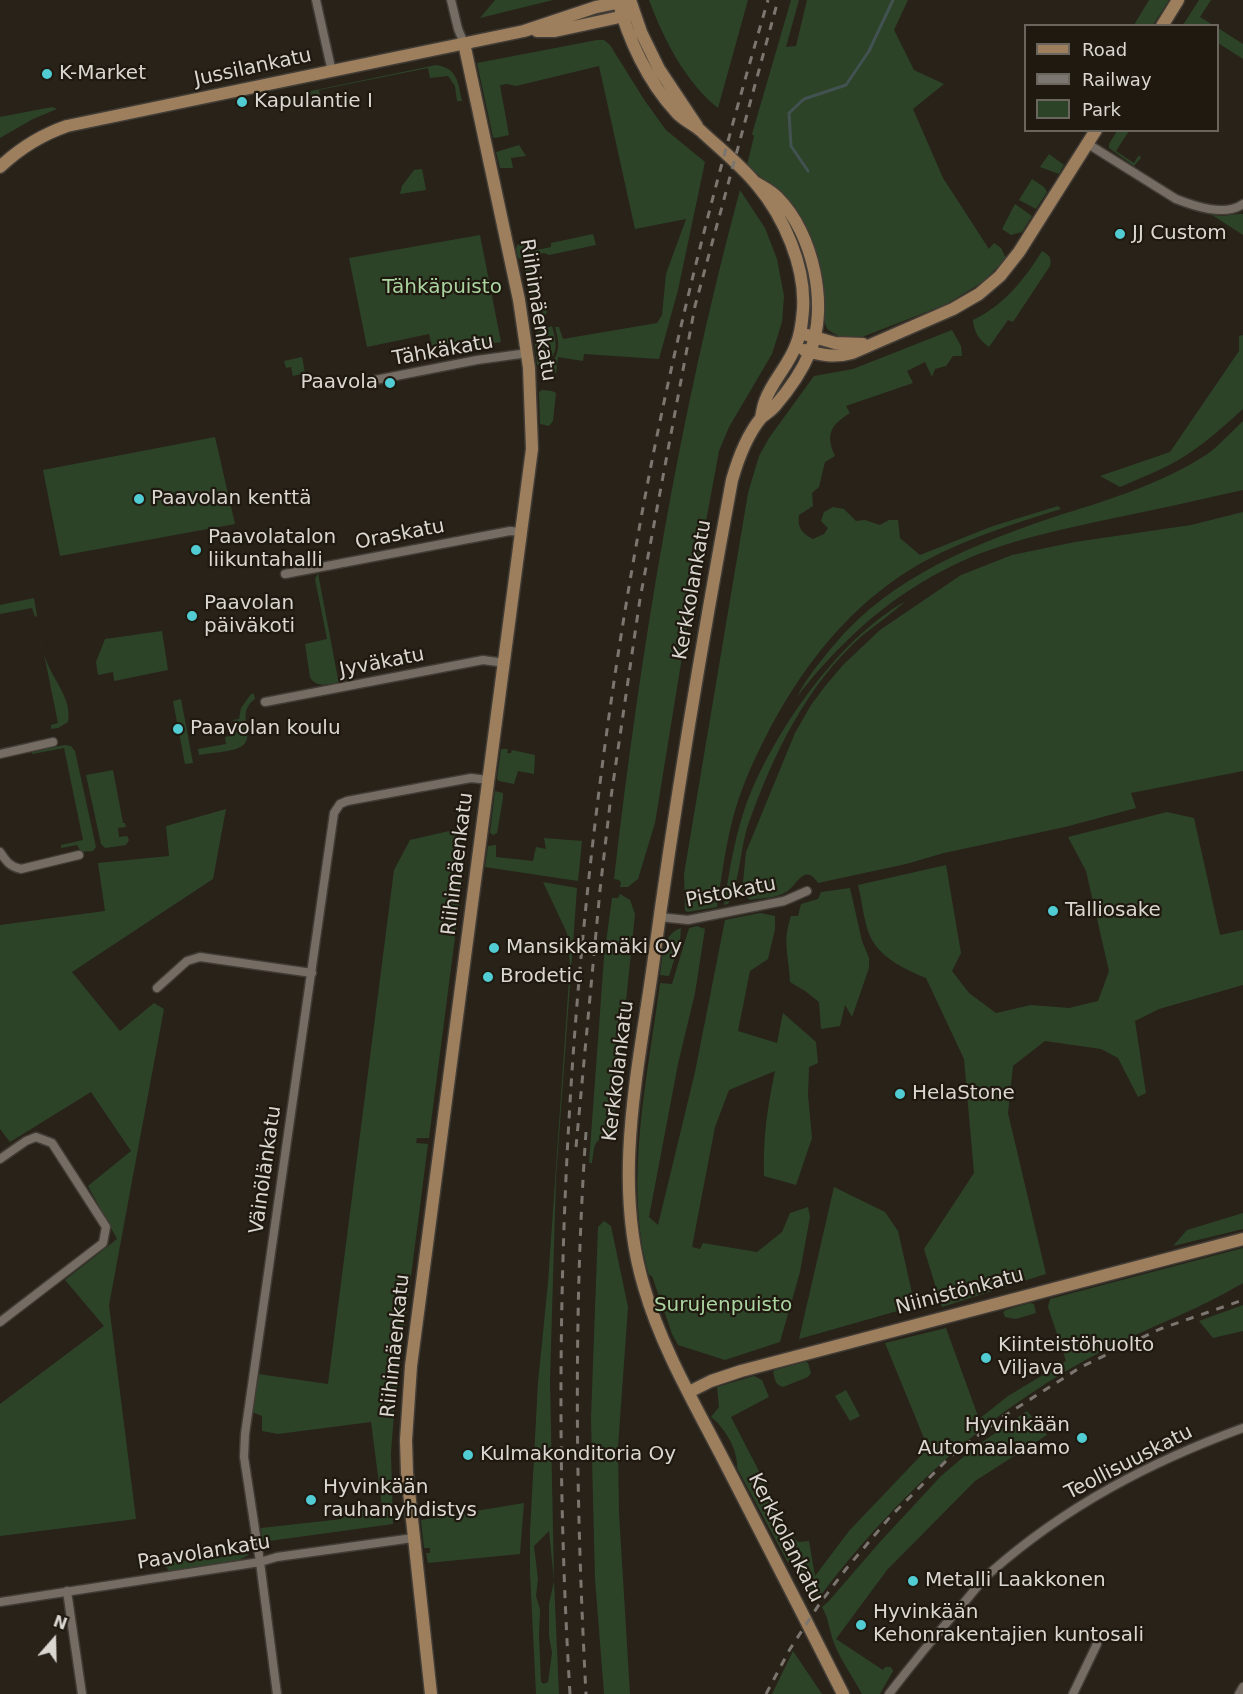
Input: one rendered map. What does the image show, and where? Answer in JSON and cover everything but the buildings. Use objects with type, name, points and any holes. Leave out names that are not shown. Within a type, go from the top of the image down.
[{"type":"main road","points":[[1163,24],[1178,0]]},
{"type":"main road","name":"Jussilankatu","points":[[0,167],[16,152],[36,139],[68,126],[524,31],[596,7],[624,1]]},
{"type":"main road","points":[[624,1],[638,53],[655,83],[676,112],[699,129],[755,182]]},
{"type":"main road","name":"Jussilankatu","points":[[524,31],[555,31],[628,15]]},
{"type":"main road","name":"Riihimäenkatu","points":[[431,1694],[406,1457],[411,1366],[532,448],[528,353],[506,232],[464,43]]},
{"type":"main road","points":[[796,347],[810,352],[839,356],[953,309],[979,294],[999,276],[1019,252],[1095,132]]},
{"type":"main road","name":"Kerkkolankatu","points":[[755,182],[793,246],[800,265],[803,285],[800,333],[796,347],[765,400],[761,418],[743,449],[732,480],[659,917],[631,1124],[628,1190],[632,1235],[644,1286],[657,1324],[689,1392],[843,1694]]},
{"type":"main road","name":"Kerkkolankatu","points":[[755,182],[778,197],[789,210],[804,238],[812,260],[817,292],[814,337],[810,352],[774,407],[761,418]]},
{"type":"main road","points":[[800,333],[850,345],[870,344]]},
{"type":"main road","name":"Niinistönkatu","points":[[689,1392],[711,1381],[756,1367],[1243,1239]]},
{"type":"street","points":[[316,0],[332,72]]},
{"type":"street","points":[[451,0],[464,43]]},
{"type":"street","points":[[1088,144],[1176,199],[1217,209],[1229,209],[1243,204]]},
{"type":"street","name":"Tähkäkatu","points":[[364,382],[477,360],[528,353]]},
{"type":"street","name":"Oraskatu","points":[[285,574],[510,531],[522,532]]},
{"type":"street","name":"Jyväkatu","points":[[265,702],[483,660],[505,663]]},
{"type":"street","points":[[0,754],[53,742]]},
{"type":"street","name":"Väinölänkatu","points":[[277,1694],[261,1562],[244,1458],[245,1434],[333,813],[336,808],[347,801],[471,778],[489,780]]},
{"type":"street","points":[[0,852],[14,868],[79,855]]},
{"type":"street","name":"Pistokatu","points":[[659,917],[683,920],[784,901],[807,891]]},
{"type":"street","points":[[157,988],[187,961],[200,957],[312,973]]},
{"type":"street","points":[[0,1159],[26,1141],[36,1137],[52,1143],[106,1227],[103,1243],[0,1322]]},
{"type":"street","name":"Teollisuuskatu","points":[[888,1694],[922,1650],[990,1573],[1069,1512],[1110,1487],[1158,1463],[1243,1428]]},
{"type":"street","name":"Paavolankatu","points":[[0,1602],[261,1562],[277,1557],[413,1538]]},
{"type":"street","points":[[67,1591],[82,1694]]},
{"type":"street","points":[[1073,1694],[1097,1644]]},
{"type":"street","points":[[1239,1694],[1243,1687]]},
{"type":"green space","points":[[495,0],[553,0],[480,18]]},
{"type":"green space","points":[[649,0],[748,0],[718,108],[706,98],[677,59]]},
{"type":"green space","points":[[791,0],[799,0],[786,47],[796,46],[807,0],[908,0],[894,30],[914,70],[944,84],[913,109],[943,178],[989,249],[994,243],[1001,248],[1006,258],[984,281],[947,304],[857,339],[841,338],[827,329],[821,310],[819,275],[783,197],[747,165],[754,136],[752,134]]},
{"type":"green space","points":[[1149,0],[1169,0],[1154,24],[1135,24]]},
{"type":"green space","points":[[1199,0],[1211,0],[1200,17],[1211,24],[1184,24]]},
{"type":"green space","points":[[1219,29],[1243,44],[1243,59],[1219,44]]},
{"type":"green space","points":[[604,40],[610,45],[666,130],[705,162],[678,290],[659,359],[584,354],[583,361],[558,357],[556,374],[550,365],[556,356],[558,347],[555,327],[559,327],[563,339],[657,323],[662,315],[666,274],[686,219],[635,229],[599,66],[516,86],[500,85],[509,135],[495,138],[477,63]]},
{"type":"green space","points":[[436,65],[449,69],[456,77],[462,101],[457,101],[455,86],[448,76],[430,78],[428,68],[319,90],[321,101],[308,103],[306,92]]},
{"type":"green space","points":[[52,107],[57,109],[33,119],[0,138],[0,117]]},
{"type":"green space","points":[[1116,132],[1128,132],[1116,151],[1134,163],[1139,155],[1141,158],[1134,166],[1109,148]]},
{"type":"green space","points":[[519,145],[526,156],[511,158],[513,168],[500,168],[496,152]]},
{"type":"green space","points":[[1049,154],[1064,165],[1059,174],[1040,167]]},
{"type":"green space","points":[[422,169],[426,190],[400,194],[402,186],[414,170]]},
{"type":"green space","points":[[1032,179],[1044,187],[1047,192],[1036,209],[1019,200]]},
{"type":"green space","points":[[740,190],[765,228],[777,259],[784,296],[782,322],[772,354],[729,427],[719,451],[691,602],[655,823],[638,879],[628,887],[620,887],[619,880],[614,879],[636,705],[664,532],[698,360]]},
{"type":"green space","points":[[1015,204],[1032,216],[1022,232],[1011,235],[1002,229]]},
{"type":"green space","points":[[1243,214],[1243,235],[1212,215],[1222,216]]},
{"type":"green space","points":[[593,234],[596,245],[549,255],[544,253],[518,258],[516,248],[518,244],[528,242],[532,251],[551,247],[551,243]]},
{"type":"green space","name":"Tähkäpuisto","points":[[480,235],[501,342],[475,346],[473,339],[432,346],[429,334],[367,347],[349,258]]},
{"type":"green space","points":[[1042,251],[1051,260],[1050,266],[1013,322],[1008,320],[989,347],[982,342],[973,320],[994,307],[1012,291]]},
{"type":"green space","points":[[530,268],[547,312],[544,317],[537,320],[525,269]]},
{"type":"green space","points":[[552,326],[555,351],[549,359],[537,365],[534,335]]},
{"type":"green space","points":[[952,330],[961,346],[962,356],[953,356],[946,366],[935,369],[932,377],[925,362],[907,371],[913,383],[846,406],[850,413],[834,426],[830,436],[835,456],[825,462],[819,487],[812,493],[813,506],[799,515],[801,530],[813,539],[824,534],[828,528],[821,521],[824,512],[833,507],[844,509],[856,521],[865,520],[880,525],[889,520],[898,520],[900,538],[920,555],[993,526],[1058,506],[1061,509],[975,538],[925,561],[893,581],[838,630],[794,688],[758,753],[743,787],[733,816],[717,907],[687,912],[685,910],[684,874],[748,493],[759,456],[769,438],[814,376],[853,369]]},
{"type":"green space","points":[[1243,335],[1243,409],[1195,449],[1155,472],[1120,487],[1100,476],[1170,452],[1239,351],[1239,336]]},
{"type":"green space","points":[[302,357],[305,373],[293,376],[291,367],[286,368],[284,361]]},
{"type":"green space","points":[[542,390],[556,393],[553,421],[549,426],[540,424],[539,392]]},
{"type":"green space","points":[[1243,421],[1243,490],[1040,535],[1001,546],[963,561],[922,582],[863,625],[829,659],[797,697],[819,664],[857,620],[910,580],[969,549],[1000,536],[1118,496],[1172,474],[1206,455]]},
{"type":"green space","name":"Paavolan kenttä","points":[[215,437],[235,524],[60,556],[43,470]]},
{"type":"green space","points":[[1243,512],[1243,771],[1131,793],[1136,808],[1065,827],[818,883],[813,877],[804,875],[789,890],[772,897],[750,900],[742,893],[746,852],[795,733],[826,685],[843,665],[880,630],[961,575],[1012,555],[1075,542],[1191,525]]},
{"type":"green space","points":[[318,573],[338,679],[347,677],[347,680],[322,685],[317,684],[310,677],[305,644],[327,639],[315,579]]},
{"type":"green space","points":[[34,598],[37,616],[35,617],[32,608],[0,614],[0,605]]},
{"type":"green space","points":[[906,601],[863,635],[843,655],[824,676],[794,722],[768,773],[748,825],[735,886],[728,904],[724,905],[744,811],[755,783],[788,722],[808,693],[855,640],[880,618]]},
{"type":"green space","points":[[162,631],[168,670],[114,681],[113,672],[98,675],[96,662],[105,639]]},
{"type":"green space","points":[[44,651],[49,667],[66,700],[69,715],[68,722],[51,729],[51,725],[58,723]]},
{"type":"green space","points":[[251,694],[254,694],[255,699],[246,711],[246,742],[233,750],[199,755],[198,749],[226,744],[225,737],[235,735],[233,720],[239,719],[241,708]]},
{"type":"green space","points":[[181,699],[193,763],[185,764],[173,701]]},
{"type":"green space","points":[[64,745],[71,746],[75,751],[96,847],[93,851],[81,852],[77,845],[61,848],[61,845],[83,840],[64,748],[32,754],[32,752]]},
{"type":"green space","points":[[501,749],[508,749],[507,753],[511,753],[512,750],[535,755],[534,774],[518,771],[514,784],[499,781],[497,779]]},
{"type":"green space","points":[[113,770],[123,823],[126,827],[118,828],[119,837],[127,836],[129,840],[126,845],[105,848],[101,844],[86,775]]},
{"type":"green space","points":[[495,791],[503,793],[503,798],[497,833],[493,835],[490,833]]},
{"type":"green space","points":[[226,809],[213,879],[72,972],[120,1031],[154,1003],[164,1009],[109,1305],[136,1519],[0,1536],[0,1404],[104,1326],[65,1280],[117,1239],[88,1186],[131,1151],[91,1092],[10,1142],[0,1129],[0,925],[105,911],[98,863],[169,856],[166,826]]},
{"type":"green space","points":[[1167,812],[1194,818],[1220,935],[1243,930],[1243,985],[1159,1009],[1135,1021],[1146,1093],[1138,1097],[1118,1058],[1101,1049],[1045,1041],[1013,1066],[1008,1113],[1046,1274],[942,1307],[924,1249],[974,1173],[964,1059],[926,978],[894,962],[874,944],[866,925],[858,885],[946,865],[961,953],[952,971],[969,993],[996,1013],[1031,1005],[1069,1008],[1098,1001],[1109,971],[1086,871],[1068,837]]},
{"type":"green space","points":[[462,828],[456,870],[463,876],[429,1138],[417,1138],[416,1143],[428,1144],[395,1400],[391,1453],[393,1524],[262,1542],[261,1528],[342,1519],[342,1513],[382,1507],[371,1422],[278,1434],[262,1431],[262,1416],[252,1412],[258,1374],[328,1384],[394,870],[410,840]]},
{"type":"green space","points":[[544,838],[582,841],[578,881],[485,867],[488,846],[496,845],[496,857],[533,861],[536,847],[546,849]]},
{"type":"green space","points":[[543,882],[577,888],[556,1178],[550,1380],[559,1694],[536,1694],[530,1532],[538,1382],[548,1283],[570,965],[567,933]],"holes":[[[549,1531],[554,1581],[549,1604],[549,1636],[552,1653],[548,1682],[544,1684],[541,1682],[540,1609],[536,1596],[538,1579],[534,1546]]]},
{"type":"green space","points":[[850,888],[862,941],[869,958],[869,968],[852,1017],[845,1005],[840,1026],[821,1029],[819,1002],[790,982],[786,942],[788,925],[791,916],[798,916],[801,904],[818,899],[821,892]]},
{"type":"green space","points":[[620,894],[630,900],[635,914],[612,1137],[598,1141],[594,1148],[592,1163],[589,1163],[604,957],[612,898],[618,898]]},
{"type":"green space","name":"Surujenpuisto","points":[[760,913],[775,916],[775,929],[768,959],[750,971],[738,1031],[777,1043],[783,1013],[816,1042],[818,1063],[809,1067],[808,1095],[812,1138],[796,1185],[764,1176],[766,1124],[775,1071],[729,1090],[715,1127],[692,1247],[700,1249],[703,1243],[757,1252],[782,1232],[790,1213],[808,1207],[810,1217],[800,1272],[780,1342],[725,1360],[678,1345],[652,1276],[649,1275],[638,1204],[640,1129],[660,983],[672,984],[689,928],[697,926],[705,929],[695,993],[678,1064],[649,1217],[658,1225],[695,1072],[725,920]]},
{"type":"green space","points":[[681,928],[680,941],[669,976],[660,975],[666,941],[674,931]]},
{"type":"green space","points":[[834,1187],[885,1212],[898,1231],[915,1306],[799,1339]]},
{"type":"green space","points":[[1243,1213],[1243,1229],[1173,1246],[1187,1230]]},
{"type":"green space","points":[[604,1221],[611,1226],[628,1307],[618,1447],[619,1513],[630,1694],[604,1694],[595,1579],[591,1418],[598,1227]]},
{"type":"green space","points":[[1243,1248],[1243,1283],[1210,1301],[1108,1348],[1065,1372],[986,1426],[948,1457],[879,1525],[818,1599],[810,1592],[793,1554],[788,1563],[737,1468],[735,1453],[729,1439],[711,1417],[719,1407],[717,1387],[754,1376],[762,1380],[769,1397],[731,1417],[792,1535],[798,1542],[809,1541],[815,1576],[849,1531],[928,1448],[885,1343],[946,1328],[979,1419],[1008,1396],[1066,1361],[1048,1307],[1050,1299]]},
{"type":"green space","points":[[1030,1303],[1034,1304],[1036,1313],[1016,1319],[1005,1317],[1003,1312],[1006,1310]]},
{"type":"green space","points":[[1243,1305],[1243,1331],[1213,1338],[1199,1321]]},
{"type":"green space","points":[[808,1363],[811,1373],[808,1377],[783,1387],[777,1383],[773,1372],[775,1370]]},
{"type":"green space","points":[[846,1390],[860,1416],[850,1421],[835,1396]]},
{"type":"green space","points":[[1027,1411],[1047,1435],[975,1481],[887,1570],[836,1639],[883,1670],[885,1667],[891,1667],[893,1671],[880,1694],[862,1694],[837,1650],[822,1607],[941,1476],[975,1447]]},
{"type":"green space","points":[[524,1503],[520,1554],[428,1563],[426,1553],[430,1553],[430,1548],[424,1548],[421,1520]]},
{"type":"green space","points":[[249,1555],[239,1560],[169,1571],[163,1563]]},
{"type":"green space","points":[[793,1651],[822,1694],[772,1694]]},
{"type":"waterway","points":[[808,171],[791,146],[789,113],[804,99],[846,85],[869,51],[893,0]]},
{"type":"railway","points":[[570,1694],[563,1542],[561,1389],[564,1236],[571,1083],[584,930],[601,778],[622,627],[661,416],[703,236],[768,0]]},
{"type":"railway","points":[[576,1147],[610,804],[640,599],[695,306],[778,0]]},
{"type":"railway","points":[[586,1132],[579,1272],[577,1413],[586,1694]]},
{"type":"railway","points":[[766,1694],[790,1649],[820,1603],[846,1569],[890,1517],[952,1455],[1004,1416],[1081,1367],[1160,1329],[1243,1300]]},
{"type":"place","name":"K-Market","points":[[47,74]]},
{"type":"place","name":"Kapulantie I","points":[[242,102]]},
{"type":"place","name":"JJ Custom","points":[[1120,234]]},
{"type":"place","name":"Paavola","points":[[390,383]]},
{"type":"place","name":"Paavolan kenttä","points":[[139,499]]},
{"type":"place","name":"Paavolatalon liikuntahalli","points":[[196,550]]},
{"type":"place","name":"Paavolan päiväkoti","points":[[192,616]]},
{"type":"place","name":"Paavolan koulu","points":[[178,729]]},
{"type":"place","name":"Talliosake","points":[[1053,911]]},
{"type":"place","name":"Mansikkamäki Oy","points":[[494,948]]},
{"type":"place","name":"Brodetic","points":[[488,977]]},
{"type":"place","name":"HelaStone","points":[[900,1094]]},
{"type":"place","name":"Kiinteistöhuolto Viljava","points":[[986,1358]]},
{"type":"place","name":"Hyvinkään Automaalaamo","points":[[1082,1438]]},
{"type":"place","name":"Kulmakonditoria Oy","points":[[468,1455]]},
{"type":"place","name":"Hyvinkään rauhanyhdistys","points":[[311,1500]]},
{"type":"place","name":"Metalli Laakkonen","points":[[913,1581]]},
{"type":"place","name":"Hyvinkään Kehonrakentajien kuntosali","points":[[861,1625]]}]
